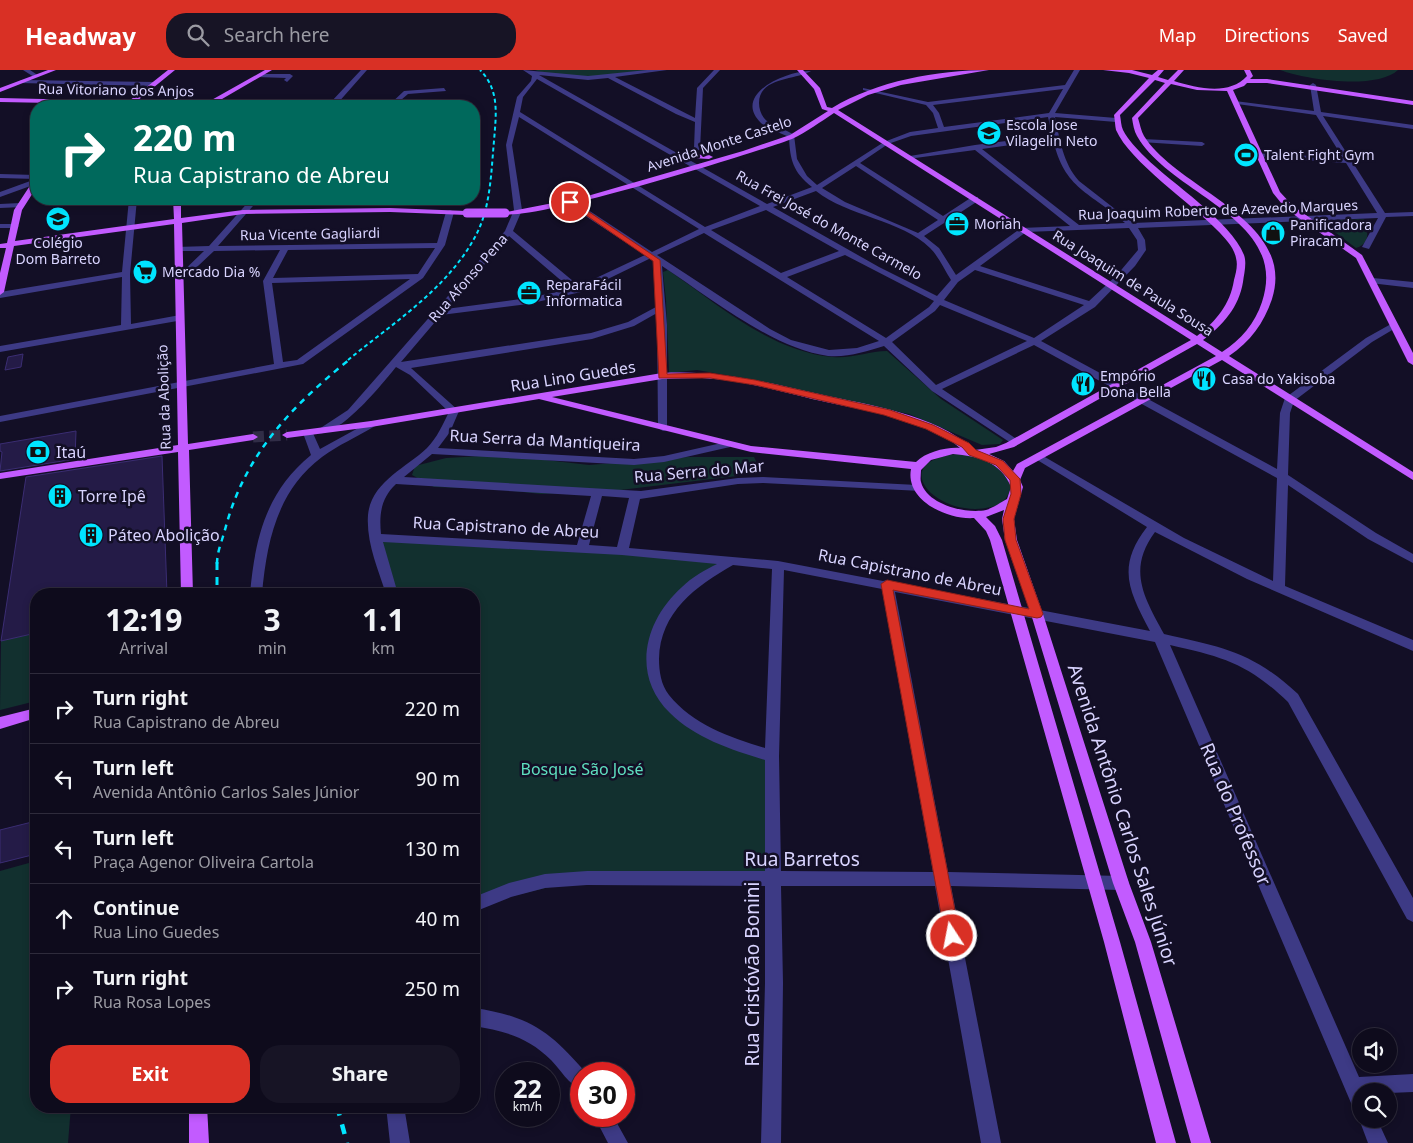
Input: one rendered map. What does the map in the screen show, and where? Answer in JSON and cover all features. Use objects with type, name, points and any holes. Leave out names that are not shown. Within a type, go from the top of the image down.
[{"type":"main road","points":[[0,90],[53,70]]},
{"type":"main road","points":[[134,100],[172,70]]},
{"type":"main road","points":[[216,100],[269,70]]},
{"type":"main road","name":"Avenida Monte Castelo","points":[[691,162],[790,137],[865,89],[948,70]]},
{"type":"main road","name":"Avenida Monte Castelo","points":[[832,109],[874,92],[924,79],[986,70]]},
{"type":"main road","points":[[1106,70],[1163,70]]},
{"type":"main road","points":[[1163,70],[1150,80],[1117,115],[1116,120],[1122,136],[1145,161],[1214,222],[1237,250],[1241,258],[1240,272],[1237,290],[1231,307],[1221,320],[1198,340],[998,450],[973,453],[942,452],[925,458],[914,471],[917,489],[924,498],[948,511],[978,515],[992,513],[1004,508],[1012,501],[1016,494],[1015,479],[1021,466],[1142,399],[1225,357],[1255,326],[1264,310],[1270,293],[1270,263],[1267,254],[1240,221],[1169,166],[1143,141],[1136,131],[1135,118],[1165,84],[1181,70]]},
{"type":"main road","points":[[806,71],[832,109]]},
{"type":"main road","points":[[1125,71],[1165,84],[1193,88],[1229,89],[1248,76],[1413,101]]},
{"type":"main road","points":[[1229,89],[1237,102],[1267,176],[1277,193],[1289,207],[1359,257],[1413,362]]},
{"type":"main road","name":"Rua Vitoriano dos Anjos","points":[[0,100],[30,101]]},
{"type":"main road","name":"Rua Joaquim de Paula Sousa","points":[[832,109],[1413,477]]},
{"type":"main road","name":"Avenida Monte Castelo","points":[[11,247],[241,214],[513,212],[570,202],[691,162],[790,137]]},
{"type":"main road","points":[[676,156],[691,162]]},
{"type":"main road","name":"Avenida Monte Castelo","points":[[513,212],[630,182]]},
{"type":"main road","points":[[0,294],[20,205],[30,191]]},
{"type":"main road","name":"Rua da Abolição","points":[[178,205],[187,588]]},
{"type":"main road","points":[[0,246],[11,247]]},
{"type":"main road","points":[[0,251],[11,247]]},
{"type":"main road","name":"Rua Lino Guedes","points":[[288,435],[454,411],[662,376],[710,376],[755,382],[887,412],[938,431],[966,445],[973,453]]},
{"type":"main road","points":[[569,405],[568,401],[571,397],[584,389]]},
{"type":"main road","points":[[538,397],[726,445]]},
{"type":"main road","points":[[0,476],[253,437]]},
{"type":"main road","name":"Rua Serra da Mantiqueira","points":[[726,445],[779,453],[918,466]]},
{"type":"main road","points":[[973,453],[999,463],[1015,479]]},
{"type":"main road","name":"Avenida Antônio Carlos Sales Júnior","points":[[1012,501],[1008,519],[1011,540],[1037,614],[1121,883],[1144,942],[1201,1143]]},
{"type":"main road","points":[[978,515],[991,529],[1016,611],[1112,942],[1166,1143]]},
{"type":"main road","points":[[0,722],[30,714]]},
{"type":"main road","points":[[198,1113],[199,1143]]},
{"type":"street","points":[[26,70],[36,76]]},
{"type":"street","points":[[337,100],[364,70]]},
{"type":"street","points":[[527,70],[559,77],[588,78]]},
{"type":"street","points":[[527,70],[549,85],[676,156]]},
{"type":"street","points":[[526,90],[588,78],[664,70]]},
{"type":"street","points":[[691,162],[697,149],[700,88],[717,70]]},
{"type":"street","points":[[935,389],[1034,341],[1074,319],[1112,286],[1142,250],[1142,240],[1132,225],[1074,181],[1064,166],[1050,115],[1077,70]]},
{"type":"street","points":[[806,71],[767,85],[756,96],[756,106],[761,120],[790,137],[792,153],[800,171],[817,188],[833,199],[918,236],[935,249],[955,280]]},
{"type":"street","name":"Rua Afonso Pena","points":[[321,431],[352,412],[399,364],[438,313],[509,232],[513,212],[510,145],[520,97],[534,81],[535,75]]},
{"type":"street","points":[[259,76],[290,76],[287,80]]},
{"type":"street","points":[[609,76],[678,113],[698,121]]},
{"type":"street","points":[[21,82],[154,84]]},
{"type":"street","points":[[865,89],[928,104],[1067,87]]},
{"type":"street","points":[[1313,87],[1318,113],[1383,216],[1366,247]]},
{"type":"street","points":[[396,100],[402,94],[410,91],[444,90]]},
{"type":"street","points":[[1237,102],[1412,127]]},
{"type":"street","points":[[928,104],[936,113],[941,128]]},
{"type":"street","points":[[517,112],[886,342],[935,389],[1014,442]]},
{"type":"street","points":[[438,313],[528,301],[578,290],[654,258],[706,230],[817,188],[886,143],[910,134],[941,128],[1050,115],[1116,120]]},
{"type":"street","points":[[1413,116],[1413,137]]},
{"type":"street","points":[[908,157],[1056,136]]},
{"type":"street","points":[[1143,141],[1202,144]]},
{"type":"street","points":[[975,147],[1076,228]]},
{"type":"street","points":[[1260,155],[1349,161]]},
{"type":"street","name":"Rua Frei José do Monte Carmelo","points":[[691,162],[845,252],[938,301],[1034,341],[1142,399]]},
{"type":"street","points":[[856,163],[943,220]]},
{"type":"street","points":[[0,176],[30,177]]},
{"type":"street","points":[[0,194],[30,184]]},
{"type":"street","points":[[918,236],[975,199]]},
{"type":"street","points":[[570,202],[767,331],[788,342],[829,353],[858,351],[886,342],[926,314],[955,280],[1024,230]]},
{"type":"street","points":[[0,206],[20,205]]},
{"type":"street","points":[[126,327],[126,274],[132,205]]},
{"type":"street","points":[[180,278],[211,249],[249,205]]},
{"type":"street","points":[[0,419],[300,362],[420,276],[435,259],[456,213]]},
{"type":"street","name":"Rua Joaquim Roberto de Azevedo Marques","points":[[1024,230],[1413,214]]},
{"type":"street","points":[[0,226],[15,226]]},
{"type":"street","points":[[509,232],[578,290]]},
{"type":"street","name":"Rua Vicente Gagliardi","points":[[179,249],[441,245]]},
{"type":"street","points":[[279,366],[267,280],[286,248]]},
{"type":"street","points":[[782,276],[845,252]]},
{"type":"street","points":[[654,258],[660,308],[663,428]]},
{"type":"street","points":[[975,267],[1092,304]]},
{"type":"street","points":[[0,294],[126,274]]},
{"type":"street","points":[[267,280],[420,276]]},
{"type":"street","points":[[1373,281],[1413,285]]},
{"type":"street","points":[[399,364],[592,336],[631,324],[660,308]]},
{"type":"street","points":[[0,349],[180,318]]},
{"type":"street","points":[[1279,588],[1285,420],[1289,400],[1369,340],[1394,326]]},
{"type":"street","points":[[390,588],[377,538],[374,512],[385,491],[394,480],[430,451],[441,439],[454,411],[413,373],[399,364]]},
{"type":"street","points":[[1142,399],[1284,477],[1372,536],[1413,559]]},
{"type":"street","points":[[352,412],[352,427]]},
{"type":"street","points":[[257,588],[264,534],[275,503],[284,489],[317,456],[371,424]]},
{"type":"street","points":[[308,433],[317,456]]},
{"type":"street","points":[[687,455],[701,438]]},
{"type":"street","name":"Rua Serra da Mantiqueira","points":[[430,451],[634,462],[687,455],[726,445]]},
{"type":"street","points":[[1038,456],[1154,526],[1230,567],[1353,617],[1413,646]]},
{"type":"street","name":"Rua Serra do Mar","points":[[394,480],[636,494],[680,490],[738,481],[763,480],[917,489]]},
{"type":"street","points":[[582,549],[598,492]]},
{"type":"street","points":[[622,551],[636,494]]},
{"type":"street","name":"Rua do Professor","points":[[1154,526],[1137,550],[1134,568],[1138,594],[1160,638],[1353,1083]]},
{"type":"street","name":"Rua Capistrano de Abreu","points":[[377,538],[622,551],[778,565],[887,584],[1160,638],[1224,654],[1249,664],[1273,679],[1293,698],[1413,914]]},
{"type":"street","points":[[733,560],[685,591],[660,622],[655,638],[652,672],[659,690],[674,710],[694,724],[729,743],[772,756]]},
{"type":"street","name":"Rua Cristóvão Bonini","points":[[771,1143],[774,983],[772,756],[778,565]]},
{"type":"street","points":[[887,584],[991,1143]]},
{"type":"street","name":"Rua Barretos","points":[[480,903],[509,890],[553,880],[587,878],[941,879],[1121,883]]},
{"type":"street","points":[[480,1018],[517,1025],[536,1034],[570,1068]]},
{"type":"street","points":[[1397,1084],[1413,1083]]},
{"type":"street","points":[[396,1113],[400,1143]]},
{"type":"street","points":[[609,1127],[618,1143]]},
{"type":"street","points":[[1372,1128],[1378,1143]]},
{"type":"green space","points":[[535,70],[654,70],[579,77],[549,74]]},
{"type":"green space","points":[[1280,70],[1398,70],[1388,76],[1374,80],[1341,81],[1307,77]]},
{"type":"green space","points":[[1364,219],[1367,228],[1366,240],[1361,246],[1356,248],[1320,221]]},
{"type":"green space","points":[[668,270],[746,324],[788,346],[810,353],[833,357],[887,351],[941,399],[1003,440],[1000,444],[982,445],[909,414],[749,379],[697,370],[669,373],[663,272]]},
{"type":"green space","points":[[957,454],[975,456],[988,461],[1000,470],[1011,483],[1006,499],[991,507],[971,509],[953,505],[938,498],[927,488],[922,478],[924,467],[935,459]]},
{"type":"green space","points":[[511,456],[589,465],[688,457],[754,457],[757,463],[750,471],[737,476],[612,491],[541,494],[495,489],[434,487],[412,475],[415,466],[446,458]]},
{"type":"green space","name":"Bosque São José","points":[[377,538],[733,560],[685,591],[655,638],[659,690],[700,728],[772,756],[772,879],[587,878],[480,904],[480,588],[390,588]]},
{"type":"green space","points":[[30,634],[30,702],[0,710],[1,641]]},
{"type":"green space","points":[[30,863],[30,1113],[70,1113],[68,1143],[0,1143],[0,871]]},
{"type":"building","points":[[23,354],[21,367],[5,370],[8,357]]},
{"type":"building","name":"Itaú","points":[[76,431],[75,459],[0,471],[2,452],[0,451],[0,444]]},
{"type":"building","name":"Páteo Abolição","points":[[162,456],[167,588],[30,588],[30,634],[1,641],[26,477]]},
{"type":"building","points":[[30,822],[30,856],[0,863],[0,830]]},
{"type":"tunnel","points":[[253,437],[287,435]]},
{"type":"railway","points":[[348,360],[401,319],[434,289],[450,273],[475,237],[487,202],[496,112],[491,86],[480,70]]},
{"type":"railway","points":[[217,564],[220,545],[235,500],[259,453],[291,413],[350,359]]},
{"type":"railway","points":[[217,564],[217,588]]},
{"type":"railway","points":[[339,1113],[347,1143]]},
{"type":"place","name":"Escola Jose Vilagelin Neto","points":[[989,133]]},
{"type":"place","name":"Talent Fight Gym","points":[[1246,155]]},
{"type":"place","name":"Colégio Dom Barreto","points":[[58,219]]},
{"type":"place","name":"Moriah","points":[[957,224]]},
{"type":"place","name":"Panificadora Piracam","points":[[1273,233]]},
{"type":"place","name":"Mercado Dia %","points":[[145,272]]},
{"type":"place","name":"ReparaFácil Informatica","points":[[529,293]]},
{"type":"place","name":"Casa do Yakisoba","points":[[1204,379]]},
{"type":"place","name":"Empório Dona Bella","points":[[1083,384]]},
{"type":"place","name":"Itaú","points":[[38,452]]},
{"type":"place","name":"Torre Ipê","points":[[60,496]]},
{"type":"place","name":"Páteo Abolição","points":[[91,535]]},
{"type":"route","points":[[570,202],[657,260],[662,325],[662,376],[691,374],[755,382],[887,412],[930,427],[955,439],[966,445],[972,452],[999,463],[1009,470],[1015,479],[1016,494],[1012,501],[1008,519],[1011,540],[1037,614],[887,584],[952,936]]}]
